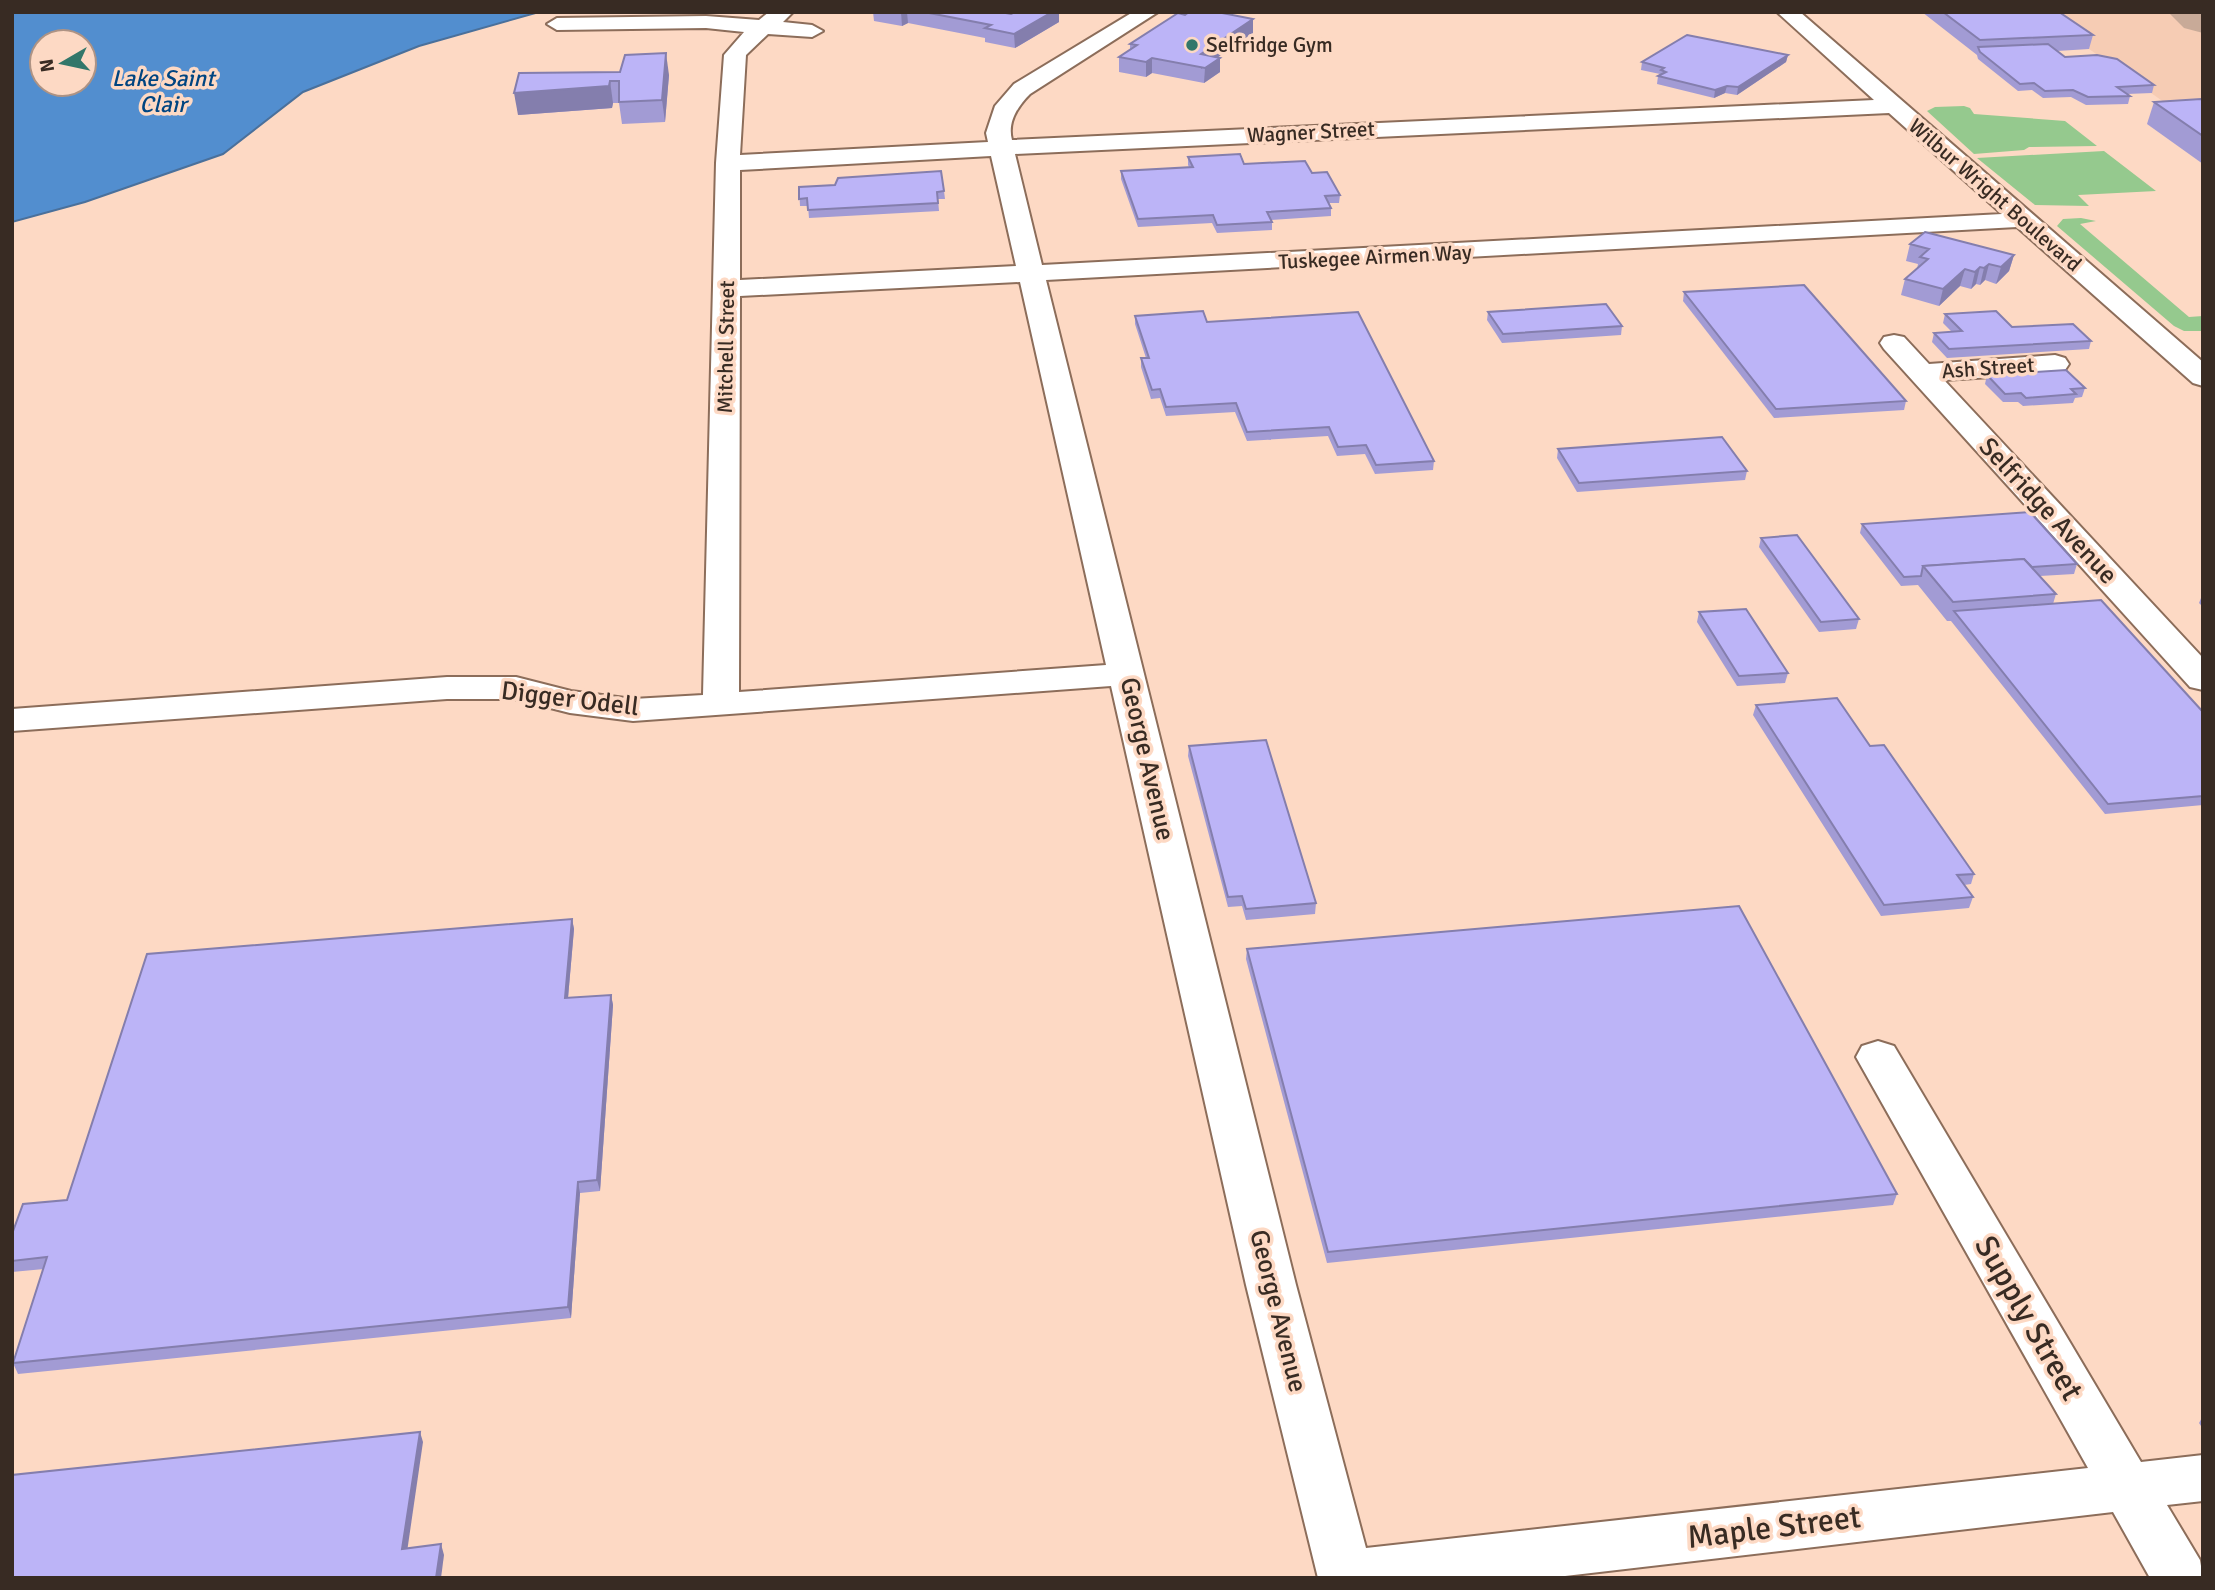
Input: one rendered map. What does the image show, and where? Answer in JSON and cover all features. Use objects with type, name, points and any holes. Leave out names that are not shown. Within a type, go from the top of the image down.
[{"type":"street","name":"George Avenue","points":[[1148,12],[1013,96],[1000,118],[998,132],[1267,1272],[1346,1577]]},
{"type":"street","name":"Wilbur Wright Boulevard","points":[[1787,12],[2203,377]]},
{"type":"street","points":[[557,24],[706,22],[774,18],[812,31]]},
{"type":"street","name":"Mitchell Street","points":[[721,705],[728,163],[736,51],[774,18]]},
{"type":"street","name":"Wagner Street","points":[[728,163],[1894,106]]},
{"type":"street","name":"Tuskegee Airmen Way","points":[[727,289],[1978,224],[2022,219]]},
{"type":"street","name":"Selfridge Avenue","points":[[1894,343],[2203,679]]},
{"type":"street","name":"Ash Street","points":[[1921,373],[2055,364]]},
{"type":"street","name":"Digger Odell","points":[[12,720],[447,688],[516,688],[570,702],[633,710],[1127,674]]},
{"type":"street","name":"Supply Street","points":[[1878,1057],[2180,1578]]},
{"type":"street","name":"Maple Street","points":[[1346,1577],[2203,1478]]},
{"type":"shaded area","points":[[2037,12],[2203,12],[2203,127],[2192,122]]},
{"type":"green space","points":[[1935,107],[1970,108],[1974,114],[2065,121],[2097,146],[2029,147],[2024,150],[1974,154],[1927,111]]},
{"type":"green space","points":[[2104,151],[2156,191],[2078,195],[2089,206],[2035,205],[1977,158]]},
{"type":"green space","points":[[2063,219],[2096,221],[2080,224],[2189,317],[2203,316],[2203,331],[2184,331],[2174,326],[2057,226]]},
{"type":"water","name":"Lake Saint Clair","points":[[12,12],[539,12],[419,46],[303,92],[223,154],[85,202],[12,222]]},
{"type":"building","points":[[924,12],[1052,12],[1014,34],[985,28],[991,25]]},
{"type":"building","points":[[1189,12],[1217,12],[1253,19],[1201,54],[1220,58],[1205,68],[1152,58],[1146,62],[1119,57],[1137,45],[1130,44],[1178,13],[1185,15]]},
{"type":"building","points":[[1943,12],[2059,12],[2093,35],[1980,40]]},
{"type":"building","points":[[1687,35],[1788,55],[1738,87],[1727,86],[1715,90],[1658,76],[1666,72],[1661,70],[1664,68],[1642,62]]},
{"type":"building","points":[[2048,44],[2065,57],[2097,55],[2117,59],[2154,85],[2117,87],[2130,96],[2088,97],[2073,90],[2045,91],[2034,83],[2020,84],[1980,52],[1978,47]]},
{"type":"building","points":[[666,53],[662,100],[619,102],[619,81],[610,81],[609,86],[514,93],[519,73],[620,72],[625,55]]},
{"type":"building","points":[[2201,99],[2203,136],[2154,102]]},
{"type":"building","points":[[1240,154],[1244,164],[1305,161],[1312,173],[1327,172],[1340,195],[1325,196],[1331,208],[1267,212],[1272,222],[1217,225],[1213,215],[1138,219],[1121,171],[1193,167],[1188,157]]},
{"type":"building","points":[[941,171],[944,191],[937,192],[938,203],[808,210],[807,198],[799,199],[799,187],[835,185],[838,178]]},
{"type":"building","points":[[1925,232],[2014,255],[2001,267],[1989,264],[1975,272],[1965,269],[1943,289],[1905,279],[1928,259],[1920,257],[1929,249],[1910,244]]},
{"type":"building","points":[[1804,285],[1906,401],[1776,409],[1684,292]]},
{"type":"building","points":[[1606,304],[1622,326],[1503,334],[1488,312]]},
{"type":"building","points":[[1203,311],[1207,322],[1358,312],[1434,461],[1376,465],[1366,445],[1338,447],[1329,427],[1247,432],[1236,403],[1166,407],[1160,389],[1152,390],[1141,358],[1149,358],[1135,316]]},
{"type":"building","points":[[1996,311],[2012,327],[2073,324],[2091,341],[1949,349],[1934,333],[1962,331],[1945,314]]},
{"type":"building","points":[[2066,370],[2085,388],[2071,389],[2076,394],[2026,398],[2021,393],[2005,394],[1987,375]]},
{"type":"building","points":[[1722,437],[1747,471],[1579,483],[1558,449]]},
{"type":"building","points":[[2030,512],[2077,564],[2032,567],[2024,559],[1923,566],[1921,576],[1904,577],[1862,524]]},
{"type":"building","points":[[1797,535],[1859,619],[1821,622],[1761,538]]},
{"type":"building","points":[[2024,559],[2056,594],[1953,602],[1923,566]]},
{"type":"building","points":[[2101,600],[2203,712],[2203,796],[2108,804],[1954,611]]},
{"type":"building","points":[[1746,609],[1788,673],[1739,676],[1699,612]]},
{"type":"building","points":[[1837,698],[1870,746],[1884,745],[1974,874],[1957,875],[1973,897],[1884,905],[1756,705]]},
{"type":"building","points":[[1266,740],[1316,903],[1246,909],[1242,896],[1228,897],[1189,746]]},
{"type":"building","points":[[1739,906],[1897,1194],[1328,1252],[1247,949]]},
{"type":"building","points":[[572,919],[565,998],[611,995],[597,1180],[578,1182],[568,1307],[13,1363],[47,1257],[12,1261],[12,1234],[23,1204],[67,1200],[147,954]]},
{"type":"building","points":[[420,1432],[402,1549],[441,1544],[436,1578],[12,1578],[12,1475]]},
{"type":"taxiway","points":[[2195,12],[2203,17]]},
{"type":"place","name":"Selfridge Gym","points":[[1192,45]]}]
